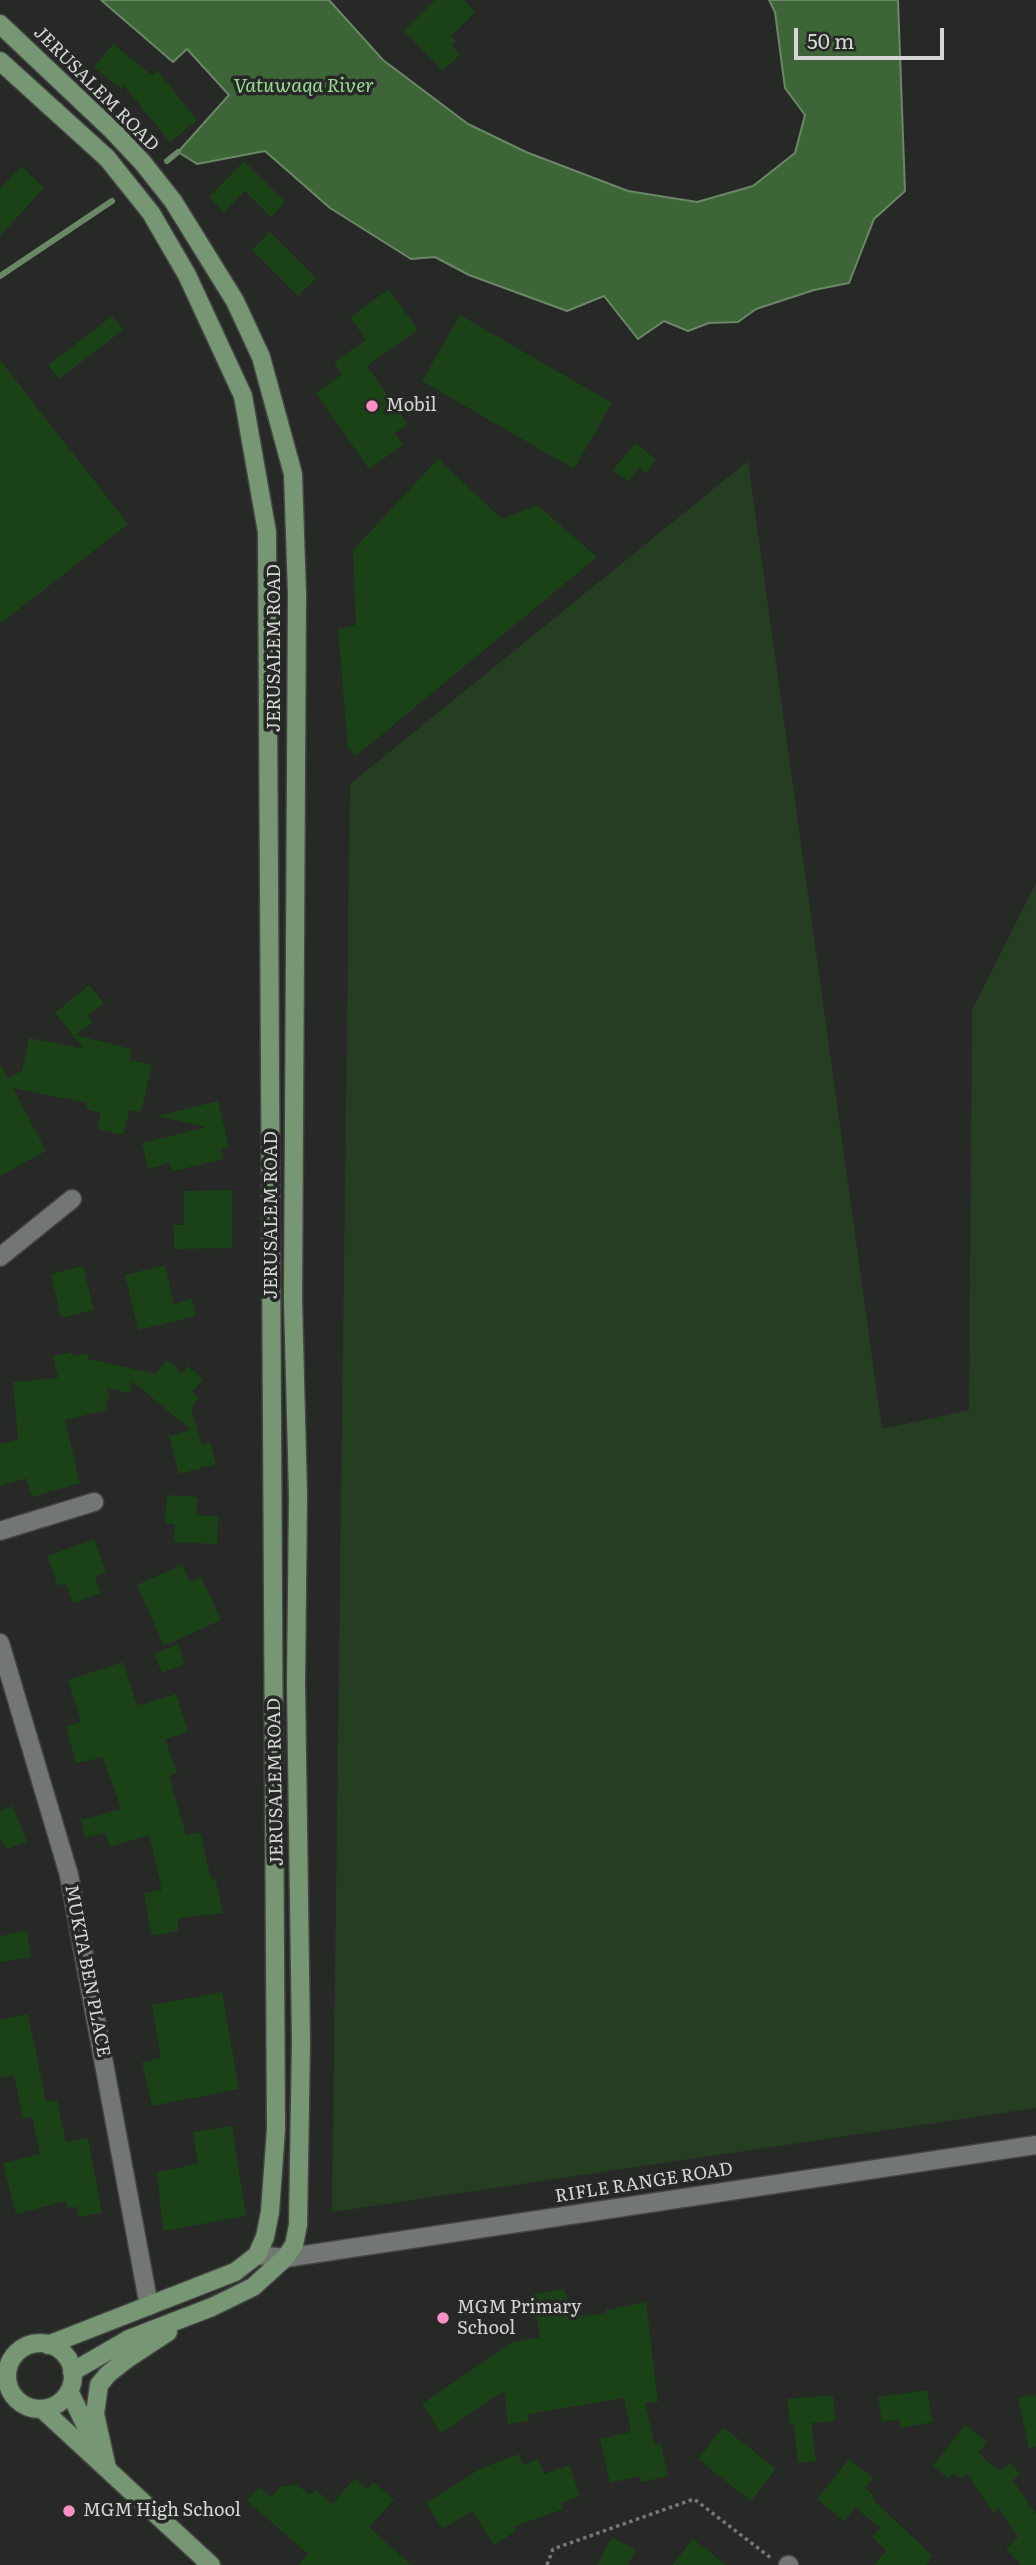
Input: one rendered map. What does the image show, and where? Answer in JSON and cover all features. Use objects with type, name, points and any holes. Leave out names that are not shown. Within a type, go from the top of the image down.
[{"type":"main road","name":"JERUSALEM ROAD","points":[[0,24],[113,131],[166,191],[197,236],[235,301],[261,356],[293,474],[297,594],[293,1300],[299,1495],[296,1684],[300,2054],[298,2225],[294,2245],[285,2258],[253,2287],[212,2307],[129,2339],[72,2372]]},
{"type":"main road","name":"JERUSALEM ROAD","points":[[0,61],[107,158],[151,213],[187,275],[243,396],[267,532],[276,2129],[270,2212],[265,2237],[257,2255]]},
{"type":"main road","points":[[48,2345],[64,2355],[72,2372],[69,2391],[60,2402],[42,2409],[33,2409],[8,2398],[11,2393],[7,2378],[8,2354],[30,2345],[48,2345],[228,2275],[257,2255]]},
{"type":"main road","points":[[107,2468],[95,2414],[99,2385],[127,2359],[212,2307]]},
{"type":"main road","points":[[69,2391],[107,2468]]},
{"type":"main road","points":[[42,2409],[211,2565]]},
{"type":"street","points":[[0,1257],[72,1199]]},
{"type":"street","points":[[0,1531],[94,1502]]},
{"type":"street","name":"MUKTA BEN PLACE","points":[[0,1643],[69,1874],[149,2306]]},
{"type":"street","name":"RIFLE RANGE ROAD","points":[[257,2255],[285,2258],[1036,2145]]},
{"type":"path","points":[[547,2565],[553,2550],[694,2499],[767,2556],[788,2565]]},
{"type":"shaded area","points":[[748,461],[882,1429],[969,1410],[972,1010],[1036,883],[1036,2108],[332,2212],[350,784]]},
{"type":"water","name":"Vatuwaqa River","points":[[101,0],[329,0],[383,60],[468,124],[526,152],[628,191],[697,202],[753,186],[795,153],[805,115],[785,88],[775,12],[769,0],[898,0],[905,191],[874,219],[849,283],[814,290],[756,309],[738,322],[709,323],[688,331],[664,321],[638,339],[604,296],[567,311],[469,275],[435,257],[411,259],[330,208],[265,151],[197,164],[178,152],[229,95],[187,49],[173,62]]},
{"type":"building","points":[[435,0],[464,0],[475,12],[451,36],[456,41],[451,45],[460,54],[443,71],[404,31]]},
{"type":"building","points":[[113,44],[152,75],[158,71],[197,120],[170,142],[123,85],[121,89],[94,67]]},
{"type":"building","points":[[244,161],[285,202],[271,217],[245,191],[224,212],[209,197]]},
{"type":"building","points":[[21,166],[44,188],[0,236],[0,189]]},
{"type":"building","points":[[270,232],[316,278],[298,296],[252,250]]},
{"type":"building","points":[[389,289],[418,330],[367,366],[408,424],[395,433],[403,445],[369,469],[316,393],[342,374],[334,362],[366,340],[350,317]]},
{"type":"building","points":[[460,315],[612,403],[574,469],[422,381]]},
{"type":"building","points":[[112,316],[123,330],[59,379],[48,365]]},
{"type":"building","points":[[0,360],[128,524],[0,624]]},
{"type":"building","points":[[635,443],[656,460],[646,473],[639,468],[628,482],[613,470]]},
{"type":"building","points":[[438,459],[502,519],[537,505],[597,557],[357,755],[348,749],[338,629],[356,625],[353,550]]},
{"type":"building","points":[[89,985],[104,1003],[88,1016],[93,1022],[76,1035],[132,1049],[130,1060],[152,1065],[141,1112],[130,1110],[123,1135],[97,1129],[101,1113],[86,1109],[87,1103],[13,1088],[46,1151],[0,1176],[0,1063],[8,1078],[22,1071],[29,1038],[84,1049],[55,1013]]},
{"type":"building","points":[[218,1101],[229,1147],[221,1149],[224,1159],[173,1171],[170,1163],[148,1169],[142,1143],[206,1127],[157,1116]]},
{"type":"building","points":[[232,1190],[232,1248],[174,1249],[174,1225],[184,1225],[184,1191]]},
{"type":"building","points":[[165,1265],[174,1304],[192,1299],[196,1316],[138,1330],[125,1275]]},
{"type":"building","points":[[83,1266],[94,1310],[61,1318],[51,1274]]},
{"type":"building","points":[[72,1352],[73,1356],[87,1353],[89,1361],[155,1374],[167,1360],[182,1373],[188,1366],[203,1379],[192,1392],[199,1398],[191,1408],[202,1445],[210,1442],[216,1464],[179,1474],[169,1436],[191,1430],[132,1381],[129,1393],[107,1388],[110,1400],[105,1401],[107,1410],[65,1420],[80,1483],[32,1497],[26,1478],[0,1486],[0,1444],[18,1439],[13,1382],[58,1378],[53,1356]]},
{"type":"building","points":[[167,1495],[198,1497],[196,1515],[218,1516],[217,1544],[174,1542],[175,1524],[165,1523]]},
{"type":"building","points":[[94,1539],[106,1572],[95,1577],[101,1593],[73,1603],[66,1584],[58,1586],[47,1556]]},
{"type":"building","points":[[182,1565],[190,1582],[201,1577],[221,1620],[164,1646],[137,1585]]},
{"type":"building","points":[[178,1644],[185,1664],[162,1673],[154,1654]]},
{"type":"building","points":[[123,1662],[137,1706],[176,1694],[188,1732],[165,1739],[177,1773],[169,1776],[186,1835],[200,1832],[211,1879],[215,1878],[223,1913],[178,1918],[178,1931],[152,1936],[144,1893],[162,1890],[149,1835],[110,1847],[105,1833],[85,1837],[81,1820],[121,1809],[103,1757],[76,1763],[66,1726],[81,1722],[68,1680]]},
{"type":"building","points":[[13,1806],[27,1842],[7,1849],[0,1839],[0,1811]]},
{"type":"building","points":[[27,1931],[31,1957],[0,1962],[0,1936]]},
{"type":"building","points":[[222,1992],[239,2089],[152,2106],[142,2062],[161,2058],[152,2005]]},
{"type":"building","points":[[28,2014],[46,2102],[57,2100],[66,2142],[88,2138],[102,2213],[79,2217],[77,2207],[67,2208],[66,2201],[16,2214],[3,2163],[40,2154],[32,2117],[23,2119],[14,2075],[0,2078],[0,2020]]},
{"type":"building","points":[[232,2126],[246,2216],[163,2231],[157,2172],[198,2164],[193,2132]]},
{"type":"building","points":[[564,2289],[573,2316],[607,2314],[605,2310],[646,2302],[658,2402],[645,2403],[655,2445],[661,2444],[668,2476],[641,2482],[640,2476],[610,2483],[600,2439],[631,2432],[624,2398],[528,2414],[529,2421],[508,2424],[504,2391],[441,2433],[422,2404],[511,2343],[540,2337],[532,2294]]},
{"type":"building","points":[[927,2390],[933,2422],[900,2428],[899,2419],[882,2422],[878,2397]]},
{"type":"building","points":[[833,2395],[835,2421],[811,2423],[816,2461],[798,2463],[794,2425],[790,2425],[787,2399]]},
{"type":"building","points":[[1036,2395],[1036,2447],[1029,2448],[1018,2398]]},
{"type":"building","points":[[965,2425],[987,2442],[978,2453],[999,2471],[1012,2462],[1020,2475],[1013,2480],[1036,2514],[1036,2565],[1021,2565],[1006,2549],[1018,2537],[999,2508],[993,2512],[966,2473],[962,2479],[953,2473],[949,2479],[933,2466]]},
{"type":"building","points":[[723,2427],[776,2469],[751,2501],[698,2459]]},
{"type":"building","points":[[519,2454],[523,2465],[538,2459],[544,2474],[569,2465],[580,2496],[561,2503],[563,2509],[513,2527],[516,2531],[494,2545],[472,2511],[442,2529],[426,2503],[480,2469]]},
{"type":"building","points":[[849,2459],[873,2478],[865,2488],[874,2496],[872,2499],[933,2556],[926,2565],[874,2565],[886,2551],[872,2537],[880,2528],[855,2507],[844,2522],[817,2499]]},
{"type":"building","points":[[355,2478],[367,2489],[374,2482],[394,2500],[369,2527],[411,2565],[298,2565],[308,2554],[247,2501],[259,2487],[271,2497],[280,2487],[296,2484],[310,2495],[315,2489],[332,2504]]},
{"type":"building","points":[[612,2537],[636,2550],[628,2565],[597,2565]]},
{"type":"building","points":[[693,2539],[726,2565],[672,2565]]},
{"type":"waterway","points":[[167,161],[178,152]]},
{"type":"waterway","points":[[0,276],[112,201]]},
{"type":"place","name":"Mobil","points":[[372,406]]},
{"type":"place","name":"MGM Primary School","points":[[443,2318]]},
{"type":"place","name":"MGM High School","points":[[69,2511]]}]
